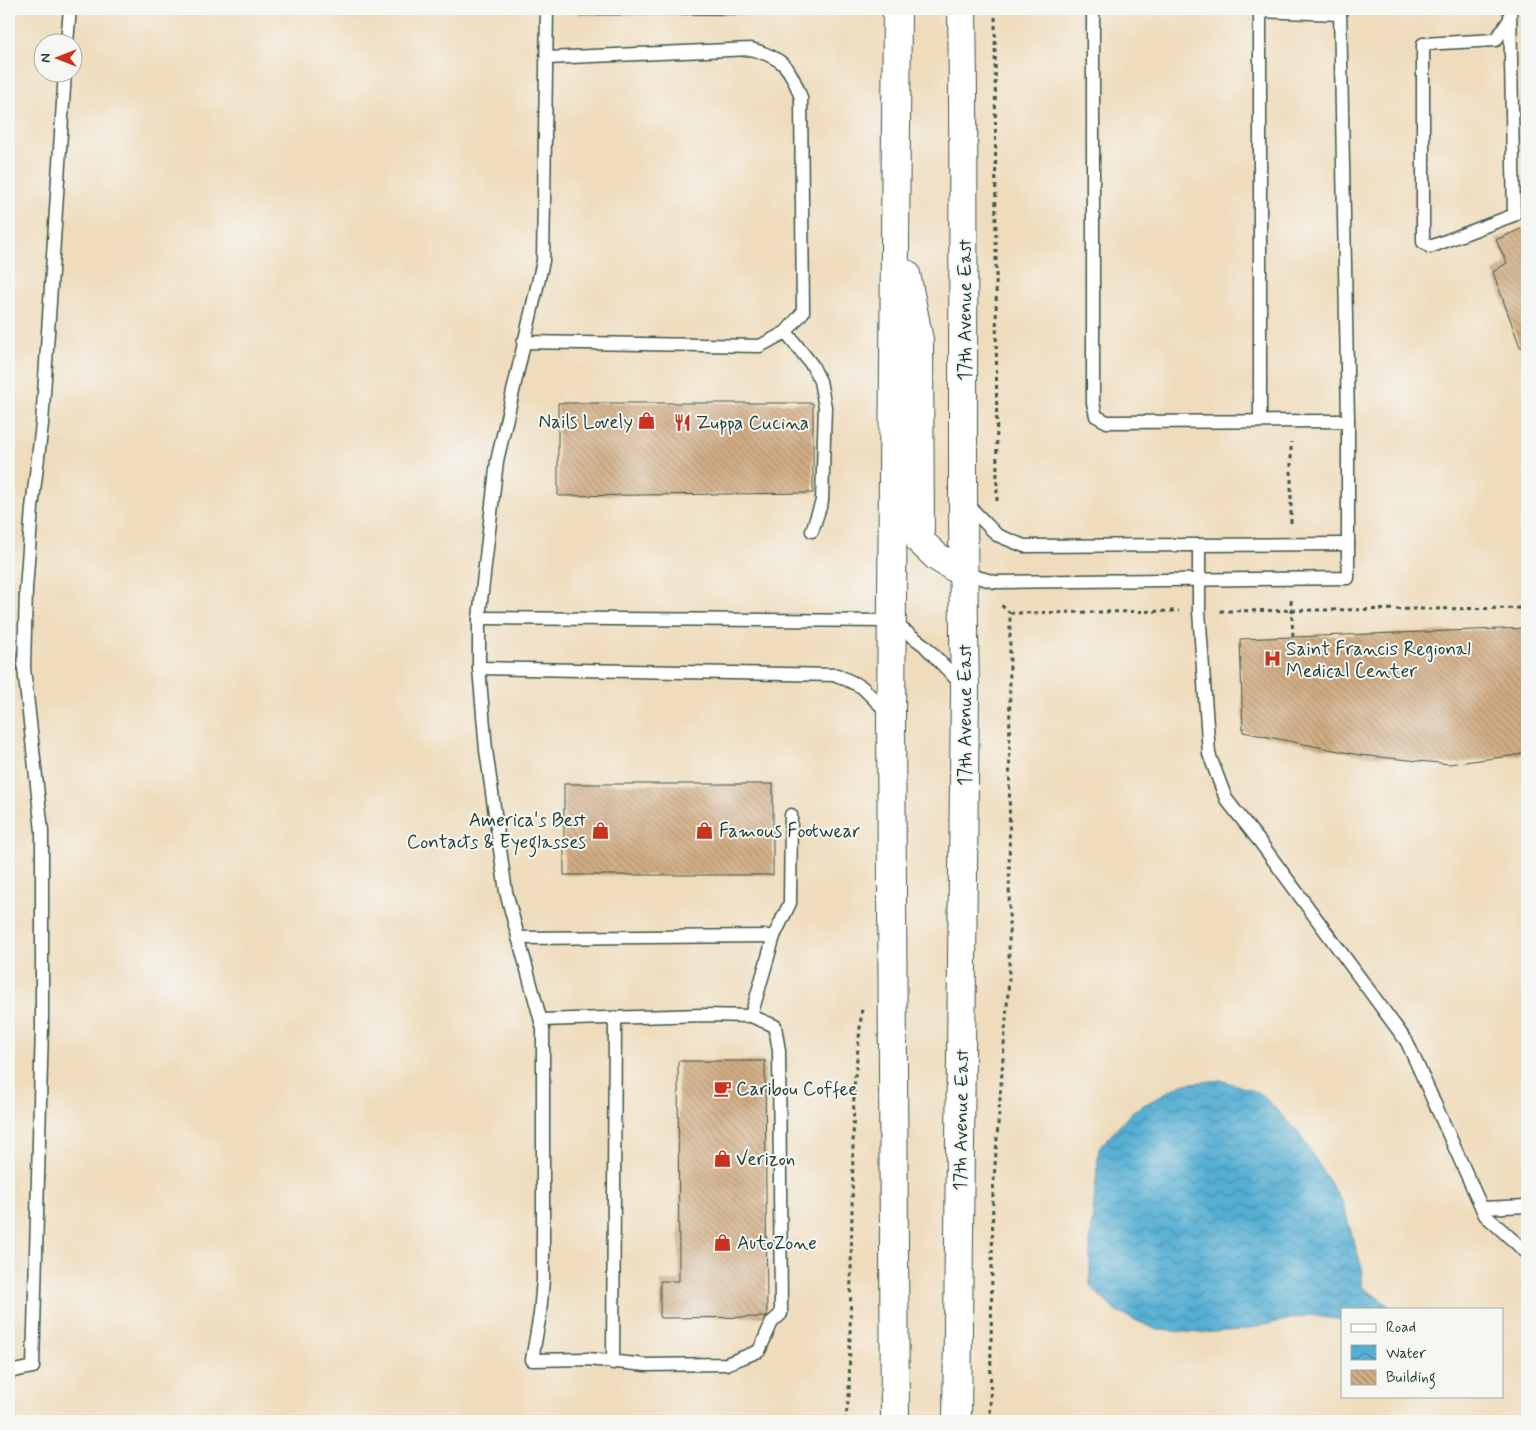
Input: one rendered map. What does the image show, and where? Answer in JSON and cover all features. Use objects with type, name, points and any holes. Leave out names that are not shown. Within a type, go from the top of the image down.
[{"type":"street","points":[[895,1421],[891,621],[896,9]]},
{"type":"street","name":"17th Avenue East","points":[[957,1421],[965,688],[962,573],[964,163],[962,9]]},
{"type":"street","points":[[894,216],[919,340],[920,541],[937,557],[962,573]]},
{"type":"lane","points":[[68,32],[70,9]]},
{"type":"lane","points":[[541,1020],[751,1016],[774,1026],[779,1051],[781,1314],[772,1322],[759,1351],[726,1364],[646,1365],[588,1359],[532,1360],[540,1314],[543,1279],[543,1029],[504,882],[486,750],[480,668],[480,618],[497,461],[543,261],[547,9]]},
{"type":"lane","points":[[1093,9],[1093,403],[1096,416],[1107,422],[1348,421]]},
{"type":"lane","points":[[962,573],[995,582],[1348,578],[1348,421],[1340,11],[1260,10],[1260,421]]},
{"type":"lane","points":[[1510,14],[1514,215],[1430,247],[1423,242],[1423,44],[1496,40],[1510,14]]},
{"type":"lane","points":[[523,342],[760,346],[786,332],[803,312],[801,98],[793,74],[774,55],[751,49],[546,58]]},
{"type":"lane","points":[[9,1372],[33,1366],[42,1026],[42,831],[24,668],[26,590],[42,424],[64,82]]},
{"type":"lane","points":[[786,332],[812,365],[820,381],[824,407],[822,501],[812,531]]},
{"type":"lane","points":[[962,500],[997,535],[1024,546],[1348,544]]},
{"type":"lane","points":[[1199,545],[1199,611],[1209,754],[1226,799],[1260,842],[1407,1042],[1485,1215],[1527,1253]]},
{"type":"lane","points":[[480,618],[891,621],[924,645],[965,688]]},
{"type":"lane","points":[[480,668],[837,675],[862,687],[891,716]]},
{"type":"lane","points":[[751,1016],[774,936],[790,903],[791,815]]},
{"type":"lane","points":[[518,938],[774,936]]},
{"type":"lane","points":[[613,1363],[615,1018]]},
{"type":"lane","points":[[1482,1208],[1527,1206]]},
{"type":"path","points":[[995,9],[997,535]]},
{"type":"path","points":[[995,582],[997,601],[1010,613],[1527,608]]},
{"type":"path","points":[[990,1421],[992,1192],[1009,979],[1010,613]]},
{"type":"water","points":[[1221,1080],[1260,1093],[1297,1130],[1342,1202],[1363,1271],[1362,1286],[1392,1308],[1341,1308],[1341,1320],[1309,1315],[1242,1330],[1199,1333],[1157,1330],[1115,1311],[1090,1286],[1090,1244],[1099,1148],[1133,1111],[1182,1084]]},
{"type":"building","points":[[578,9],[826,9],[826,14],[578,15]]},
{"type":"building","points":[[1527,226],[1527,347],[1520,347],[1493,272],[1507,263],[1496,240]]},
{"type":"building","points":[[558,403],[813,403],[813,493],[558,496]]},
{"type":"building","points":[[1527,628],[1527,751],[1518,755],[1449,764],[1359,755],[1243,732],[1240,639]]},
{"type":"building","name":"Famous Footwear","points":[[564,784],[773,784],[773,875],[564,875]]},
{"type":"building","points":[[678,1061],[765,1061],[767,1317],[660,1318],[660,1281],[679,1281]]},
{"type":"place","name":"Nails Lovely","points":[[647,421]]},
{"type":"place","name":"Zuppa Cucina","points":[[682,422]]},
{"type":"place","name":"Saint Francis Regional Medical Center","points":[[1272,659]]},
{"type":"place","name":"America's Best Contacts & Eyeglasses","points":[[600,830]]},
{"type":"place","name":"Famous Footwear","points":[[705,830]]},
{"type":"place","name":"Caribou Coffee","points":[[722,1088]]},
{"type":"place","name":"Verizon","points":[[722,1158]]},
{"type":"place","name":"AutoZone","points":[[723,1242]]}]
